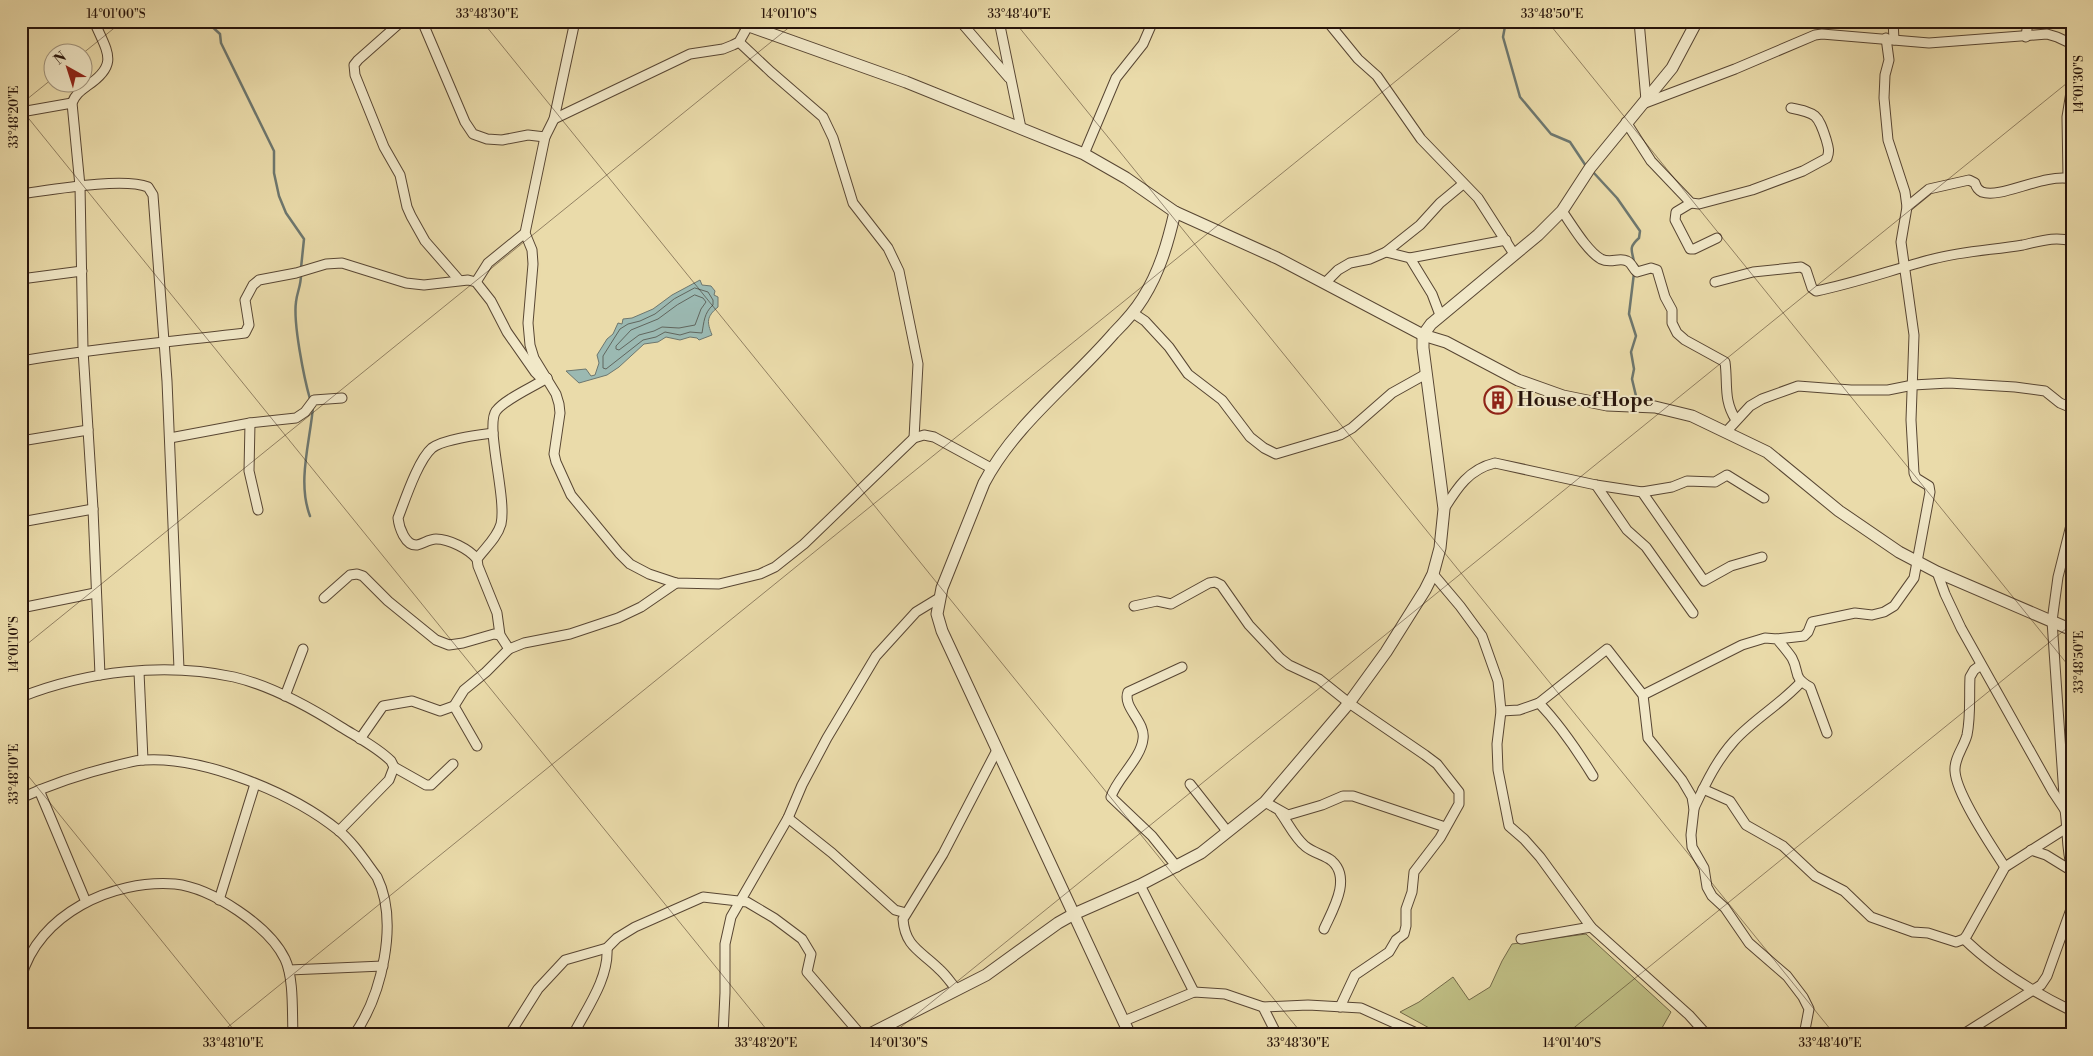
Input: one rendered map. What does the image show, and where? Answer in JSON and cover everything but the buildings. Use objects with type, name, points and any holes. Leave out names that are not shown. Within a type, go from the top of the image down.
[{"type":"street","points":[[94,21],[109,62],[101,76],[79,91],[72,103],[80,186],[83,350],[93,510],[95,593],[100,675]]},
{"type":"street","points":[[402,21],[354,64],[355,75],[384,147],[400,175],[407,207],[411,216],[425,241],[460,280]]},
{"type":"street","points":[[422,21],[465,122],[473,134],[487,139],[502,140],[528,136],[544,136]]},
{"type":"street","points":[[575,21],[554,119],[544,136],[525,232],[532,250],[533,264],[528,323],[530,345],[534,358],[556,394],[560,413],[554,454],[556,462],[571,494],[619,553],[630,564],[649,574],[676,583],[719,584],[760,574],[775,567],[804,544],[914,438],[924,435],[934,437],[991,468]]},
{"type":"street","points":[[735,21],[906,82],[1084,154],[1141,187],[1175,212],[1269,254],[1423,335],[1446,342],[1518,380],[1563,396],[1606,405],[1637,405],[1670,410],[1692,416],[1773,456],[1839,510],[1899,552],[1937,572],[2072,630]]},
{"type":"street","points":[[960,21],[1010,79]]},
{"type":"street","points":[[999,21],[1021,128]]},
{"type":"street","points":[[1084,154],[1116,78],[1143,44],[1153,21]]},
{"type":"street","points":[[1327,21],[1358,59],[1377,76],[1422,139],[1478,198],[1514,254]]},
{"type":"street","points":[[1639,21],[1644,102]]},
{"type":"street","points":[[868,1035],[878,1032],[986,975],[1058,923],[1074,914],[1140,885],[1201,853],[1265,802],[1349,703],[1386,652],[1425,590],[1433,574],[1440,548],[1444,510],[1426,374],[1423,335],[1440,315],[1514,254],[1562,211],[1590,168],[1672,68],[1698,21]]},
{"type":"street","points":[[1643,695],[1742,646],[1764,638],[1777,639],[1804,636],[1812,622],[1856,613],[1872,615],[1884,612],[1894,606],[1914,578],[1930,492],[1929,486],[1925,482],[1920,482],[1914,473],[1911,420],[1914,335],[1901,242],[1907,207],[1905,192],[1888,140],[1884,98],[1885,75],[1889,60],[1893,21]]},
{"type":"street","points":[[2026,37],[2028,21]]},
{"type":"street","points":[[554,119],[690,54],[723,49],[739,42],[748,26]]},
{"type":"street","points":[[1644,102],[1734,69],[1815,35],[1929,42],[2026,37],[2047,34],[2072,44]]},
{"type":"street","points":[[739,42],[823,117],[833,138],[853,203],[894,260],[918,364],[914,438]]},
{"type":"street","points":[[1907,207],[1929,188],[1969,180],[1975,183],[1977,188],[1983,192],[2000,192],[2047,179],[2070,178],[2067,117],[2072,86]]},
{"type":"street","points":[[21,112],[72,103]]},
{"type":"street","points":[[1626,122],[1651,160],[1691,203],[1698,204],[1752,190],[1803,170],[1827,158],[1830,152],[1820,120],[1807,111],[1791,108]]},
{"type":"street","points":[[21,194],[80,186],[130,183],[144,185],[151,190],[154,206],[170,438],[179,669]]},
{"type":"street","points":[[1324,283],[1338,270],[1350,263],[1370,259],[1386,252],[1420,226],[1440,203],[1463,184]]},
{"type":"street","points":[[1691,203],[1676,212],[1675,220],[1690,249],[1694,249],[1717,238]]},
{"type":"street","points":[[1562,211],[1599,258],[1609,262],[1624,260],[1630,262],[1637,272],[1651,268],[1657,270],[1665,297],[1672,310],[1672,323],[1677,333],[1685,340],[1725,362],[1725,395],[1730,412],[1736,420]]},
{"type":"street","points":[[1175,212],[1168,244],[1144,297],[1090,361],[1036,413],[991,468],[940,598],[937,614],[942,631],[1126,1029],[1194,992],[1225,994],[1263,1007],[1308,1005],[1362,1008],[1421,1035]]},
{"type":"street","points":[[476,282],[488,263],[525,232]]},
{"type":"street","points":[[1715,282],[1753,272],[1801,267],[1806,270],[1812,288],[1816,291],[1854,282],[1905,266],[1961,253],[2023,245],[2047,239],[2059,238],[2072,241]]},
{"type":"street","points":[[1386,252],[1410,258],[1506,240]]},
{"type":"street","points":[[1410,258],[1432,294],[1440,315]]},
{"type":"street","points":[[21,361],[83,350],[245,333],[249,325],[245,300],[253,285],[259,280],[296,273],[326,264],[342,263],[406,283],[424,285],[460,280],[476,282],[491,301],[507,332],[534,372],[547,378]]},
{"type":"street","points":[[21,279],[82,271]]},
{"type":"street","points":[[1133,312],[1145,321],[1188,374],[1222,400],[1250,437],[1264,448],[1276,454],[1340,435],[1352,428],[1392,393],[1426,374]]},
{"type":"street","points":[[509,649],[500,635],[497,613],[478,566],[478,559],[495,536],[503,514],[492,418],[496,411],[547,378]]},
{"type":"street","points":[[1726,432],[1736,420],[1762,399],[1798,386],[1851,390],[1888,390],[1913,385],[1949,383],[2015,387],[2045,391],[2060,403],[2072,408]]},
{"type":"street","points":[[170,438],[250,423],[296,418],[305,412],[312,402],[342,398]]},
{"type":"street","points":[[250,423],[249,471],[258,510]]},
{"type":"street","points":[[21,441],[88,430]]},
{"type":"street","points":[[478,559],[467,549],[438,539],[416,545],[412,544],[407,540],[398,524],[398,518],[414,477],[432,448],[463,438],[493,433]]},
{"type":"street","points":[[1444,510],[1462,481],[1484,466],[1495,464],[1596,485],[1642,492],[1672,487],[1687,481],[1715,482],[1727,474],[1764,498]]},
{"type":"street","points":[[1596,485],[1626,530],[1646,547],[1693,613]]},
{"type":"street","points":[[1642,492],[1704,581],[1731,566],[1762,557]]},
{"type":"street","points":[[21,522],[93,510]]},
{"type":"street","points":[[2072,521],[2058,577],[2052,621],[2068,808],[2070,840],[2068,854],[2072,870]]},
{"type":"street","points":[[1937,572],[1961,628],[1981,665],[2053,792],[2068,808]]},
{"type":"street","points":[[324,598],[350,575],[357,574],[363,576],[388,601],[436,640],[449,645],[494,634],[500,635]]},
{"type":"street","points":[[1433,574],[1482,636],[1498,681],[1501,711],[1497,744],[1498,770],[1509,826],[1540,857],[1591,927],[1689,1015],[1707,1035]]},
{"type":"street","points":[[1134,606],[1157,601],[1171,604],[1204,585],[1215,582],[1221,585],[1249,625],[1280,658],[1289,665],[1319,679],[1349,703],[1425,755],[1437,764],[1459,792],[1459,804],[1440,838],[1414,872],[1412,892],[1406,909],[1404,934],[1396,940],[1389,952],[1355,975],[1340,1008]]},
{"type":"street","points":[[360,739],[383,706],[412,701],[440,711],[454,706],[464,690],[486,672],[509,649],[524,643],[570,634],[618,618],[641,607],[676,583]]},
{"type":"street","points":[[21,608],[95,593]]},
{"type":"street","points":[[723,1035],[726,993],[725,944],[731,916],[788,818],[802,785],[827,738],[876,656],[916,612],[940,598]]},
{"type":"street","points":[[1777,639],[1793,660],[1795,672],[1801,682],[1810,687],[1826,733]]},
{"type":"street","points":[[285,696],[303,649]]},
{"type":"street","points":[[1501,711],[1519,710],[1538,703],[1607,649],[1643,695],[1648,738],[1682,780],[1692,797],[1694,809],[1691,835],[1692,847],[1704,868],[1707,886],[1712,896],[1725,908],[1749,943],[1787,976],[1803,996],[1809,1009],[1804,1035]]},
{"type":"street","points":[[1981,665],[1970,676],[1967,734],[1956,763],[1955,772],[1970,811],[1988,842],[2006,867]]},
{"type":"street","points":[[1177,866],[1152,836],[1112,797],[1127,773],[1143,739],[1142,727],[1127,701],[1128,692],[1182,666]]},
{"type":"street","points":[[21,697],[100,675],[179,669],[235,677],[285,696],[318,712],[386,756],[394,767],[426,785],[431,784],[453,764]]},
{"type":"street","points":[[139,672],[143,760]]},
{"type":"street","points":[[1694,809],[1720,759],[1735,740],[1801,682]]},
{"type":"street","points":[[1538,703],[1554,719],[1593,776]]},
{"type":"street","points":[[454,706],[477,746]]},
{"type":"street","points":[[957,990],[940,970],[911,944],[904,928],[903,919],[943,854],[997,750]]},
{"type":"street","points":[[21,798],[76,777],[143,760],[173,760],[209,768],[255,784],[314,813],[339,831],[372,870],[380,885],[386,912],[383,966],[365,1019],[354,1035]]},
{"type":"street","points":[[339,831],[389,780],[394,767]]},
{"type":"street","points":[[219,900],[255,784]]},
{"type":"street","points":[[1190,784],[1227,831]]},
{"type":"street","points":[[1703,789],[1730,801],[1736,807],[1746,825],[1783,846],[1815,876],[1844,891],[1871,917],[1913,932],[1928,933],[1956,942],[1964,939],[2006,867],[2068,827]]},
{"type":"street","points":[[39,790],[86,902]]},
{"type":"street","points":[[1265,802],[1288,815],[1322,805],[1334,798],[1353,796],[1445,827]]},
{"type":"street","points":[[1278,810],[1305,846],[1332,861],[1339,870],[1341,882],[1337,899],[1324,929]]},
{"type":"street","points":[[788,818],[832,853],[895,910],[906,913]]},
{"type":"street","points":[[2031,850],[2046,855],[2072,870]]},
{"type":"street","points":[[21,978],[25,962],[40,940],[63,917],[86,902],[112,892],[144,886],[176,884],[219,900],[243,913],[273,941],[282,953],[289,970],[293,1035]]},
{"type":"street","points":[[1140,885],[1194,992]]},
{"type":"street","points":[[1962,1035],[1987,1018],[2033,992],[2041,985],[2047,976],[2071,909],[2072,890]]},
{"type":"street","points":[[509,1035],[538,989],[555,968],[565,960],[577,955],[607,948],[617,938],[635,927],[702,897],[747,902],[774,918],[802,939],[811,954],[807,972],[860,1035]]},
{"type":"street","points":[[1521,939],[1591,927]]},
{"type":"street","points":[[1964,939],[1981,956],[2033,992],[2072,1011]]},
{"type":"street","points":[[573,1035],[604,974],[608,961],[607,948]]},
{"type":"street","points":[[289,970],[383,966]]},
{"type":"street","points":[[1263,1007],[1277,1035]]},
{"type":"street","points":[[276,1035],[289,1035]]},
{"type":"shaded area","points":[[1586,934],[1671,1012],[1658,1035],[1442,1035],[1400,1012],[1419,1002],[1453,977],[1469,1000],[1490,987],[1512,944]]},
{"type":"water","points":[[700,280],[702,285],[711,286],[715,291],[714,295],[718,297],[718,307],[711,314],[709,320],[712,335],[699,340],[690,337],[680,340],[666,337],[658,342],[644,344],[619,367],[607,375],[579,383],[566,371],[586,369],[591,376],[595,375],[599,363],[597,355],[607,339],[613,334],[618,323],[622,324],[623,319],[632,318],[653,309],[672,295]]},
{"type":"waterway","points":[[206,21],[220,34],[221,43],[274,151],[274,173],[279,196],[286,213],[304,239],[301,268]]},
{"type":"waterway","points":[[1506,21],[1503,37],[1520,97],[1551,134],[1570,142],[1586,166]]},
{"type":"waterway","points":[[1593,172],[1617,198],[1640,231],[1639,238],[1632,247],[1634,262]]},
{"type":"waterway","points":[[1634,273],[1629,314],[1636,336],[1631,352],[1634,369],[1632,379],[1636,396]]},
{"type":"waterway","points":[[301,275],[295,311],[302,365],[310,399]]},
{"type":"waterway","points":[[310,516],[306,503],[304,476],[313,407]]},
{"type":"place","name":"House of Hope","points":[[1498,400]]}]
